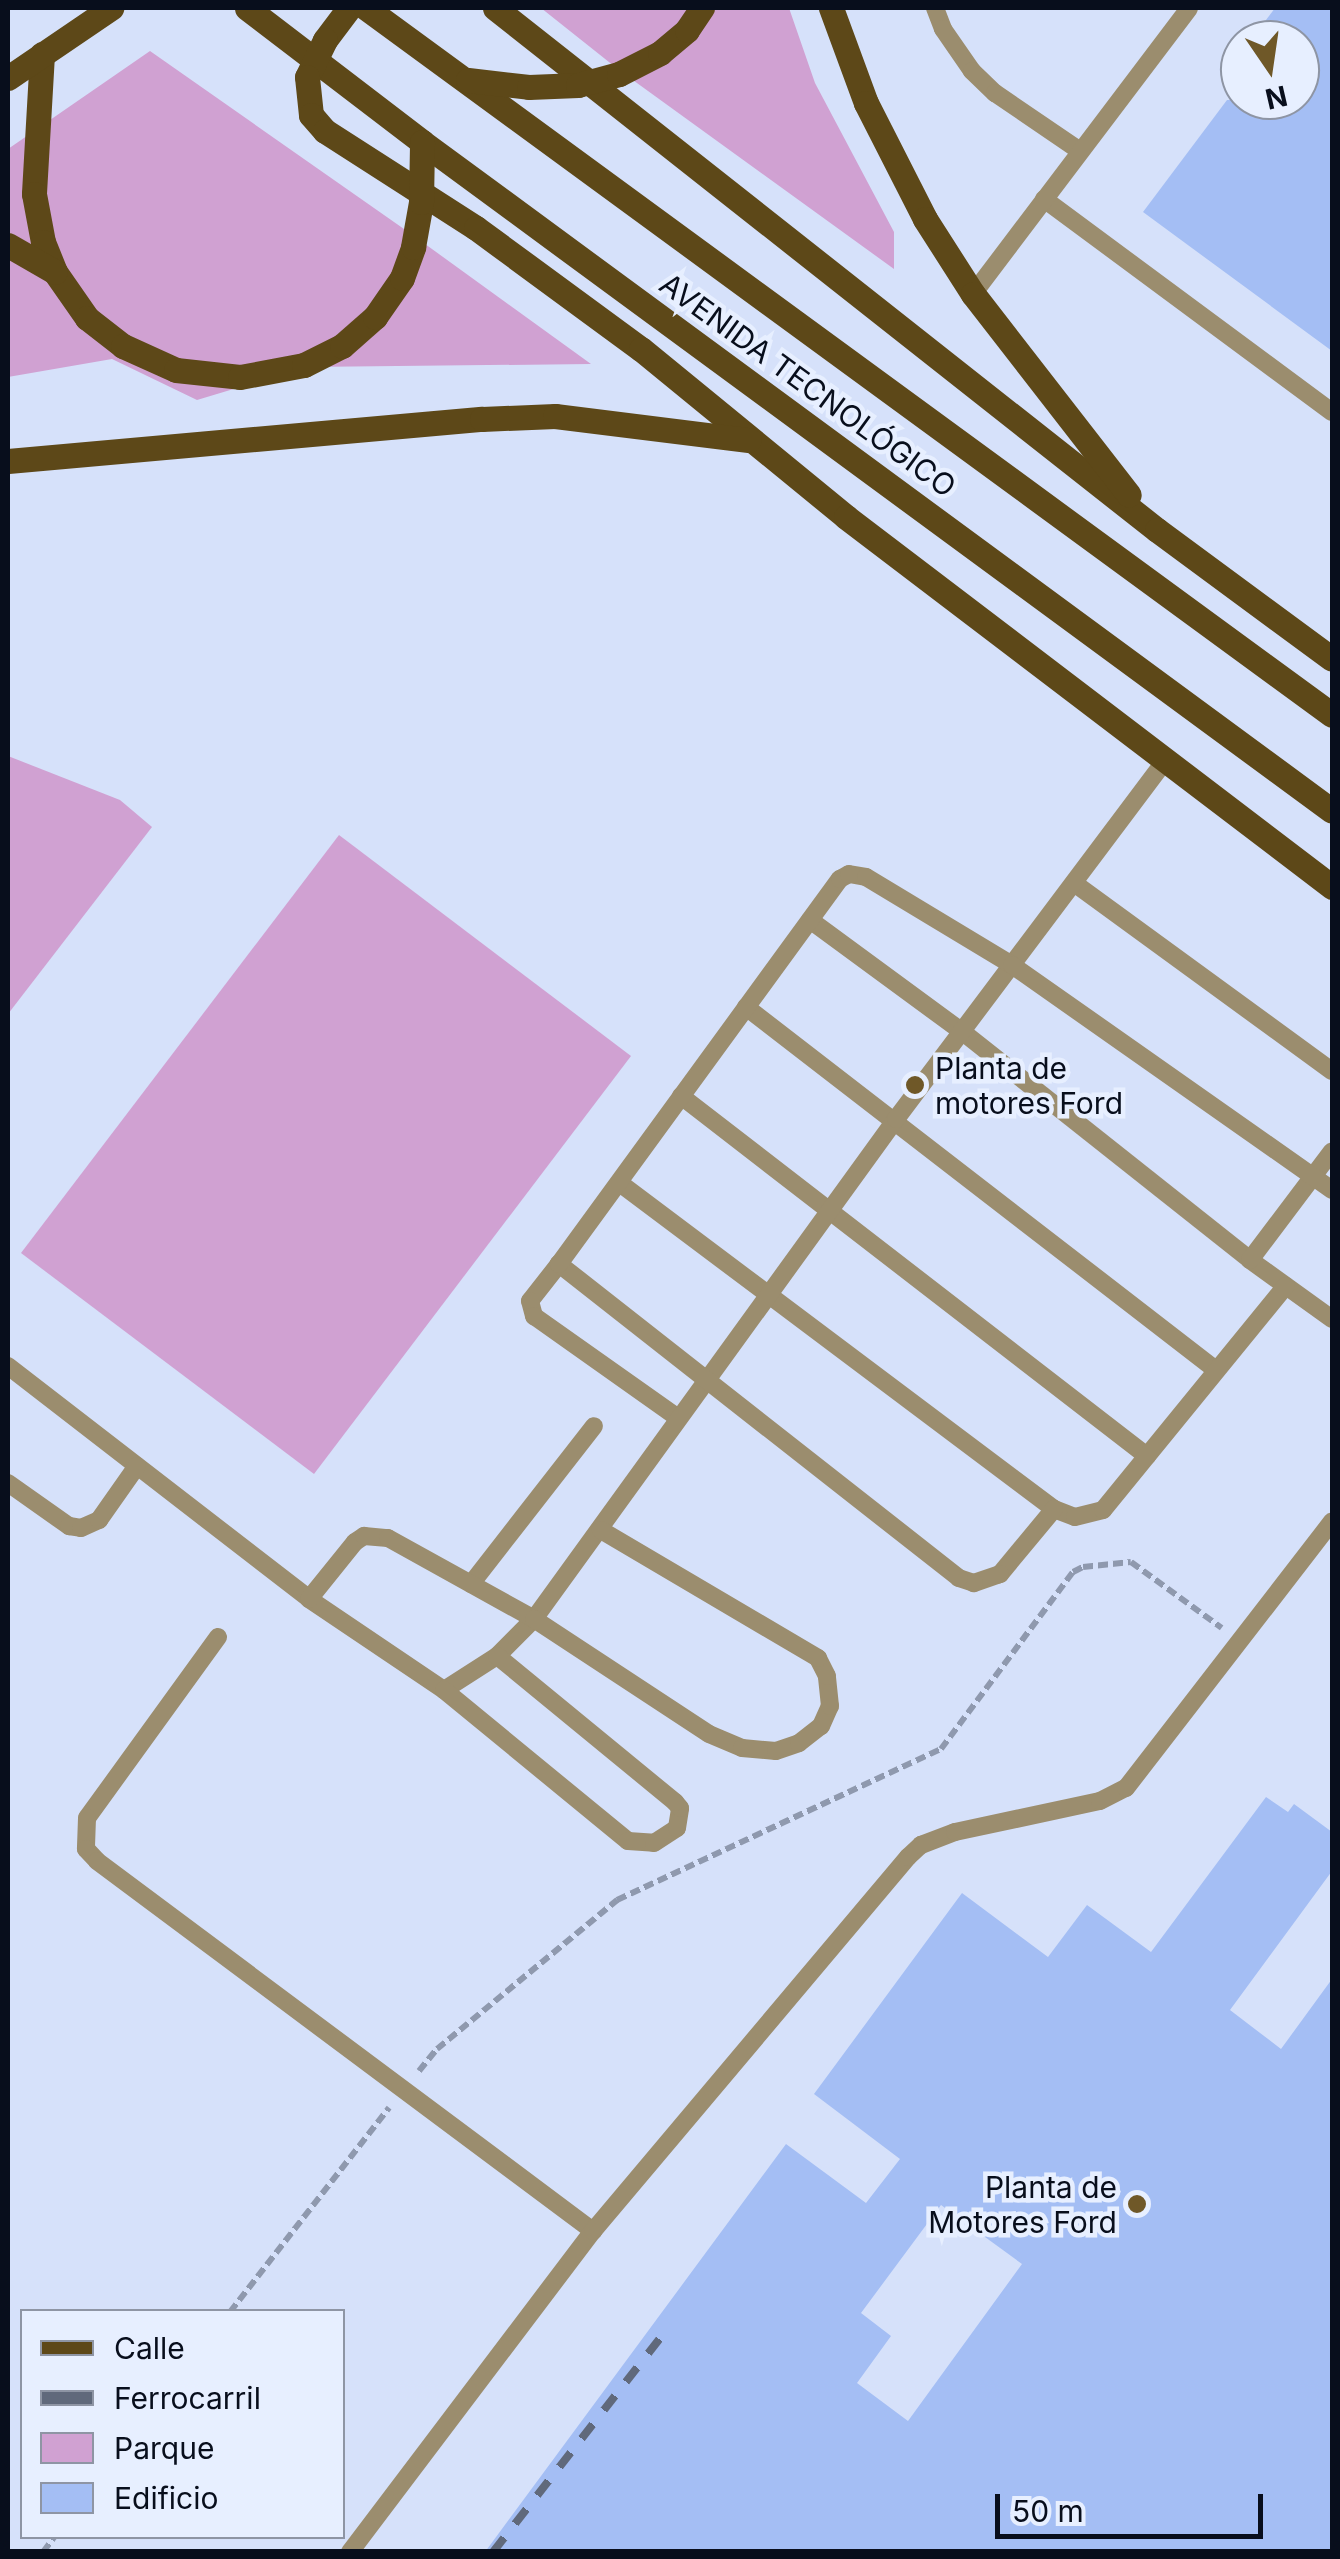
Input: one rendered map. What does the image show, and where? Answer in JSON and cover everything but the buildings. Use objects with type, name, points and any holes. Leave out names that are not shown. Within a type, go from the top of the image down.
[{"type":"main road","points":[[8,78],[111,8]]},
{"type":"main road","name":"AVENIDA TECNOLÓGICO","points":[[247,8],[422,142],[1332,811]]},
{"type":"main road","points":[[349,8],[325,40],[308,77],[311,115],[325,131],[476,228],[641,349],[749,440],[1332,888]]},
{"type":"main road","name":"AVENIDA TECNOLÓGICO","points":[[366,8],[1332,715]]},
{"type":"main road","points":[[495,8],[1157,530],[1332,659]]},
{"type":"main road","points":[[463,80],[529,87],[578,86],[619,74],[660,53],[687,30],[702,8]]},
{"type":"main road","points":[[831,8],[866,103],[925,218],[973,294],[1157,530]]},
{"type":"main road","points":[[42,54],[34,194],[43,242],[55,272],[87,318],[124,346],[176,370],[240,377],[304,365],[342,346],[375,318],[402,278],[414,247],[421,202],[422,142]]},
{"type":"main road","points":[[8,244],[55,272]]},
{"type":"main road","points":[[8,461],[482,418],[556,416],[749,440]]},
{"type":"main road","points":[[8,452],[95,454]]},
{"type":"lane","points":[[936,8],[943,29],[972,71],[995,93],[1080,151]]},
{"type":"lane","points":[[973,294],[1189,8]]},
{"type":"lane","points":[[1044,199],[1332,412]]},
{"type":"lane","points":[[444,1690],[497,1656],[534,1619],[602,1530],[705,1378],[1165,761]]},
{"type":"lane","points":[[678,1418],[534,1316],[530,1301],[621,1184],[840,879],[858,874],[1012,965],[1332,1190]]},
{"type":"lane","points":[[1074,882],[1332,1071]]},
{"type":"lane","points":[[810,920],[964,1032],[1250,1260],[1332,1319]]},
{"type":"lane","points":[[746,1006],[1216,1370]]},
{"type":"lane","points":[[681,1096],[1147,1456]]},
{"type":"lane","points":[[1250,1260],[1332,1152]]},
{"type":"lane","points":[[621,1184],[1054,1508],[1075,1517],[1103,1510],[1286,1286]]},
{"type":"lane","points":[[559,1264],[959,1578],[974,1584],[1000,1574],[1054,1508]]},
{"type":"lane","points":[[8,1366],[309,1599],[444,1690],[628,1841],[654,1844],[677,1828],[680,1808],[676,1802],[497,1656]]},
{"type":"lane","points":[[471,1584],[594,1426]]},
{"type":"lane","points":[[8,1483],[70,1526],[81,1528],[98,1520],[137,1466]]},
{"type":"lane","points":[[350,2552],[594,2231],[908,1857],[922,1845],[955,1832],[1100,1801],[1126,1788],[1241,1642],[1326,1543],[1332,1521]]},
{"type":"lane","points":[[309,1599],[355,1542],[374,1535],[388,1538],[534,1619],[709,1734],[742,1748],[776,1751],[799,1743],[821,1726],[830,1706],[828,1676],[818,1658],[602,1530]]},
{"type":"lane","points":[[218,1637],[87,1818],[86,1849],[96,1861],[594,2231]]},
{"type":"path","points":[[232,2309],[437,2050],[617,1900],[941,1749],[1064,1580],[1083,1566],[1122,1561],[1138,1566],[1241,1642]]},
{"type":"green space","points":[[541,8],[789,8],[815,83],[894,232],[894,269],[619,70]]},
{"type":"green space","points":[[150,51],[591,364],[307,367],[197,400],[112,359],[8,377],[8,149]]},
{"type":"green space","points":[[8,756],[120,800],[152,827],[8,1014]]},
{"type":"green space","points":[[339,835],[631,1056],[314,1474],[21,1253]]},
{"type":"railway","points":[[493,2552],[667,2329]]},
{"type":"place","name":"Planta de motores Ford","points":[[915,1085]]},
{"type":"place","name":"Planta de Motores Ford","points":[[1137,2204]]}]
